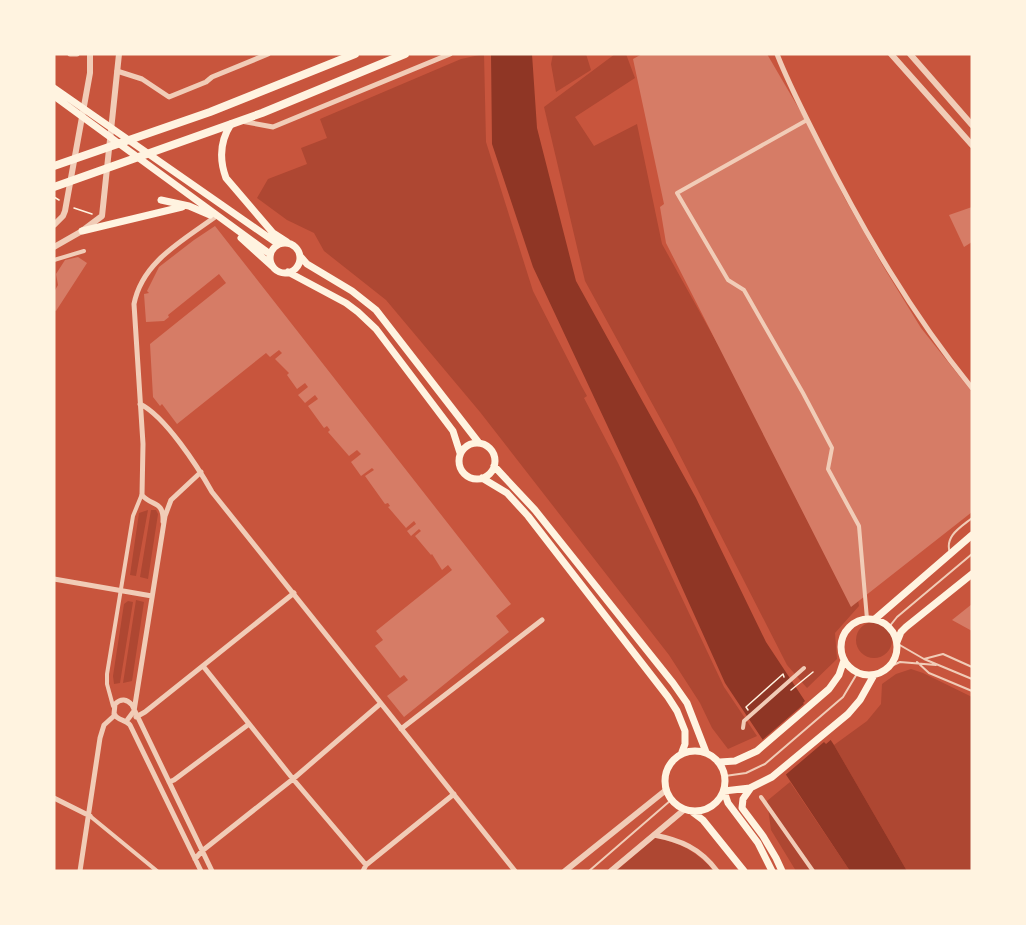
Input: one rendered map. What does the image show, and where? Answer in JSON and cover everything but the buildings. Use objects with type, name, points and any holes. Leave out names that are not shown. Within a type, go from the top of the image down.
[{"type":"main road","points":[[54,166],[113,143],[131,140],[232,104],[355,54]]},
{"type":"main road","points":[[54,187],[236,123],[405,54]]},
{"type":"main road","points":[[54,88],[112,126],[278,244]]},
{"type":"main road","points":[[54,96],[113,143],[138,158],[270,254]]},
{"type":"main road","points":[[236,123],[224,137],[220,155],[226,178],[273,233],[297,248],[307,264],[352,291],[376,310],[428,375],[468,431],[492,454],[495,459],[494,466],[482,478]]},
{"type":"main road","points":[[161,200],[215,217],[273,267],[281,272],[288,272],[346,303],[376,329],[453,431],[463,472],[470,477],[482,478],[507,493],[528,516],[657,681],[677,711],[685,731],[685,744],[682,752],[667,771],[666,789],[671,800],[703,820],[744,871]]},
{"type":"main road","points":[[82,231],[186,206]]},
{"type":"main road","points":[[273,267],[269,260],[273,248],[287,242]]},
{"type":"main road","points":[[288,272],[297,266],[300,256]]},
{"type":"main road","points":[[460,453],[468,445],[479,443]]},
{"type":"main road","points":[[494,466],[535,510],[673,683],[687,703],[706,752]]},
{"type":"main road","points":[[875,619],[972,535]]},
{"type":"main road","points":[[688,810],[706,809],[714,805],[724,791],[750,788],[772,777],[835,725],[855,706],[874,675],[889,667],[896,655],[901,632],[972,574]]},
{"type":"main road","points":[[874,675],[852,669],[844,660],[841,650],[843,635],[853,624],[875,619],[889,627],[897,643]]},
{"type":"main road","points":[[720,762],[735,761],[757,751],[818,700],[834,682],[844,660]]},
{"type":"main road","points":[[682,752],[694,750],[706,752],[720,762],[725,776],[724,791],[728,804],[758,843],[772,871]]},
{"type":"main road","points":[[750,788],[743,799],[742,808],[767,843],[782,871]]},
{"type":"street","points":[[70,54],[77,54]]},
{"type":"street","points":[[54,225],[63,216],[66,204],[90,73],[90,54]]},
{"type":"street","points":[[54,247],[102,216],[113,143],[112,126],[119,54]]},
{"type":"street","points":[[117,71],[142,79],[169,97],[268,54]]},
{"type":"street","points":[[236,123],[273,127],[450,54]]},
{"type":"street","points":[[777,54],[838,181],[903,293],[929,333],[972,388]]},
{"type":"street","points":[[891,54],[972,145]]},
{"type":"street","points":[[910,54],[972,125]]},
{"type":"street","points":[[808,120],[677,193],[728,280],[744,290],[832,448],[828,469],[859,526],[867,619]]},
{"type":"street","points":[[115,715],[106,674],[134,513],[140,503],[142,492],[144,456],[134,304],[136,290],[152,264],[215,217]]},
{"type":"street","points":[[54,260],[84,251]]},
{"type":"street","points":[[140,404],[153,413],[201,472],[212,492],[515,871]]},
{"type":"street","points":[[126,720],[133,715],[139,683],[163,522],[171,500],[201,472]]},
{"type":"street","points":[[142,492],[144,498],[162,509],[163,522]]},
{"type":"street","points":[[54,579],[152,596]]},
{"type":"street","points":[[126,720],[138,716],[294,593]]},
{"type":"street","points":[[401,729],[542,620]]},
{"type":"street","points":[[203,666],[365,868],[454,794]]},
{"type":"street","points":[[743,728],[744,721],[804,668]]},
{"type":"street","points":[[113,707],[117,701],[131,694],[139,683]]},
{"type":"street","points":[[122,700],[130,702],[134,708],[212,871]]},
{"type":"street","points":[[195,859],[380,704]]},
{"type":"street","points":[[115,715],[126,720],[130,725],[201,871]]},
{"type":"street","points":[[80,871],[100,738],[104,726],[115,715]]},
{"type":"street","points":[[169,782],[249,724]]},
{"type":"street","points":[[565,871],[666,789]]},
{"type":"street","points":[[761,796],[813,871]]},
{"type":"street","points":[[54,798],[90,816],[157,871]]},
{"type":"street","points":[[611,871],[688,810]]},
{"type":"street","points":[[654,835],[687,844],[700,852],[717,871]]},
{"type":"lane","points":[[951,553],[948,547],[950,538],[972,518]]},
{"type":"lane","points":[[889,627],[897,617],[972,554]]},
{"type":"lane","points":[[897,643],[924,659],[972,679]]},
{"type":"lane","points":[[924,659],[944,654],[972,667]]},
{"type":"lane","points":[[889,667],[900,662],[940,666]]},
{"type":"lane","points":[[917,662],[929,673],[972,691]]},
{"type":"lane","points":[[725,776],[746,773],[765,764],[843,697],[858,672]]},
{"type":"lane","points":[[589,871],[671,800]]},
{"type":"path","points":[[66,204],[87,213],[102,216]]},
{"type":"path","points":[[751,715],[746,707],[783,674],[788,683]]},
{"type":"shaded area","points":[[484,54],[486,142],[533,291],[587,396],[584,398],[618,463],[724,687],[757,736],[728,749],[712,728],[700,703],[669,655],[480,412],[386,300],[324,251],[314,233],[287,220],[257,198],[268,179],[307,164],[301,148],[327,138],[320,119],[461,59]]},
{"type":"shaded area","points":[[491,54],[532,54],[537,128],[576,281],[696,498],[766,642],[834,745],[907,871],[850,871],[725,683],[533,267],[492,144]]},
{"type":"shaded area","points":[[553,54],[586,54],[591,70],[556,92],[551,64]]},
{"type":"shaded area","points":[[615,54],[626,54],[635,78],[575,117],[594,146],[637,124],[662,244],[717,343],[847,535],[859,606],[835,633],[837,659],[807,688],[787,665],[671,438],[585,281],[544,107]]},
{"type":"shaded area","points":[[148,510],[136,576],[130,575],[139,513]]},
{"type":"shaded area","points":[[151,510],[156,510],[158,514],[148,579],[140,577]]},
{"type":"shaded area","points":[[136,600],[144,602],[132,681],[123,683]]},
{"type":"shaded area","points":[[128,601],[133,602],[120,683],[114,684],[113,676],[124,604]]},
{"type":"shaded area","points":[[874,622],[887,627],[892,640],[887,653],[874,658],[861,653],[856,640],[861,627]]},
{"type":"shaded area","points":[[911,669],[972,697],[972,871],[907,871],[834,745],[867,721],[881,704],[882,684],[896,674]]},
{"type":"shaded area","points":[[790,782],[850,871],[796,871],[771,830],[767,801]]},
{"type":"shaded area","points":[[655,838],[688,849],[714,871],[616,871]]},
{"type":"pier","points":[[807,699],[833,738],[826,744],[824,742],[783,777],[760,742]]}]
